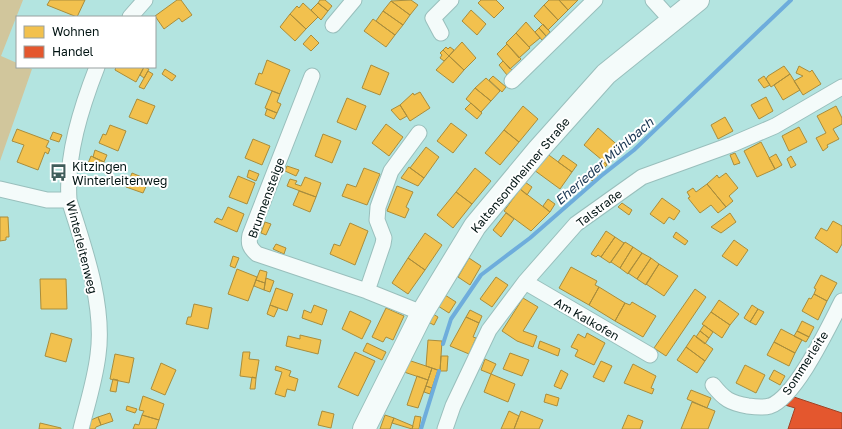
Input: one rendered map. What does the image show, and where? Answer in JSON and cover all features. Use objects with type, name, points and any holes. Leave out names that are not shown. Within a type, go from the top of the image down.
[{"type":"main road","name":"Kaltensondheimer Straße","points":[[364,429],[422,313],[474,226],[539,149],[606,74],[698,0]]},
{"type":"street","points":[[131,16],[145,0]]},
{"type":"street","points":[[333,25],[354,0]]},
{"type":"street","points":[[441,32],[433,18],[451,0]]},
{"type":"street","points":[[512,81],[595,0]]},
{"type":"street","points":[[653,0],[672,21]]},
{"type":"street","name":"Winterleitenweg","points":[[81,429],[98,354],[99,331],[91,274],[69,200],[69,176],[72,156],[86,96],[97,68]]},
{"type":"street","name":"Brunnensteige","points":[[312,76],[249,242],[251,249],[257,254],[367,291],[422,313]]},
{"type":"street","name":"Talstraße","points":[[444,429],[452,406],[489,330],[525,282],[576,224],[642,177],[733,144],[768,129],[842,87]]},
{"type":"street","points":[[367,291],[384,238],[377,220],[378,207],[391,172],[419,133]]},
{"type":"street","points":[[0,189],[47,200],[69,200]]},
{"type":"street","name":"Am Kalkofen","points":[[525,282],[650,355]]},
{"type":"street","name":"Sommerleite","points":[[713,385],[730,402],[755,407],[769,406],[780,400],[789,390],[818,347],[842,301]]},
{"type":"shaded area","points":[[0,0],[23,0],[1,56],[16,63],[16,68],[32,69],[0,161]]},
{"type":"building: Wohnen","points":[[50,0],[85,0],[77,16],[47,5]]},
{"type":"building: Wohnen","points":[[177,0],[181,0],[192,15],[182,22],[179,18],[164,29],[155,16]]},
{"type":"building: Wohnen","points":[[320,0],[325,0],[332,6],[328,11],[318,3]]},
{"type":"building: Wohnen","points":[[411,0],[418,5],[410,15],[391,1]]},
{"type":"building: Wohnen","points":[[481,0],[496,0],[504,8],[494,18],[478,3]]},
{"type":"building: Wohnen","points":[[549,0],[559,0],[568,10],[558,20],[544,5]]},
{"type":"building: Wohnen","points":[[559,0],[578,0],[568,10]]},
{"type":"building: Wohnen","points":[[391,1],[410,15],[403,25],[383,11]]},
{"type":"building: Wohnen","points":[[303,3],[318,17],[306,29],[290,14],[297,6],[299,8]]},
{"type":"building: Wohnen","points":[[318,3],[328,11],[321,20],[311,10]]},
{"type":"building: Wohnen","points":[[544,5],[558,20],[548,30],[534,16]]},
{"type":"building: Wohnen","points":[[471,10],[486,24],[477,35],[462,21]]},
{"type":"building: Wohnen","points":[[383,11],[403,25],[395,35],[376,21]]},
{"type":"building: Wohnen","points":[[290,14],[306,29],[295,41],[280,27]]},
{"type":"building: Wohnen","points":[[373,19],[395,35],[386,47],[364,31]]},
{"type":"building: Wohnen","points":[[526,22],[540,38],[529,47],[516,33]]},
{"type":"building: Wohnen","points":[[543,24],[550,32],[546,36],[539,28]]},
{"type":"building: Wohnen","points":[[539,28],[546,36],[542,40],[535,32]]},
{"type":"building: Wohnen","points":[[516,33],[530,48],[519,58],[506,43]]},
{"type":"building: Wohnen","points":[[311,35],[319,43],[311,51],[303,44]]},
{"type":"building: Wohnen","points":[[462,42],[476,58],[464,70],[449,56]]},
{"type":"building: Wohnen","points":[[507,44],[521,59],[510,69],[497,54]]},
{"type":"building: Wohnen","points":[[446,47],[448,49],[450,47],[454,50],[449,56],[443,50]]},
{"type":"building: Wohnen","points":[[443,50],[449,56],[444,61],[440,58],[442,55],[440,53]]},
{"type":"building: Wohnen","points":[[449,56],[464,70],[453,83],[436,70]]},
{"type":"building: Wohnen","points":[[267,60],[290,70],[280,94],[255,84],[259,73],[262,74]]},
{"type":"building: Wohnen","points":[[503,61],[512,70],[507,75],[499,65]]},
{"type":"building: Wohnen","points":[[371,65],[389,73],[380,95],[362,88]]},
{"type":"building: Wohnen","points":[[784,66],[790,74],[771,87],[766,79],[768,76]]},
{"type":"building: Wohnen","points":[[799,66],[810,72],[812,70],[821,84],[803,95],[794,81],[803,76],[796,73]]},
{"type":"building: Wohnen","points":[[116,68],[143,68],[136,82],[115,70]]},
{"type":"building: Wohnen","points":[[144,68],[149,69],[144,78],[140,75]]},
{"type":"building: Wohnen","points":[[165,69],[176,76],[172,81],[162,74]]},
{"type":"building: Wohnen","points":[[148,71],[153,74],[144,89],[139,87]]},
{"type":"building: Wohnen","points":[[790,74],[800,90],[783,100],[774,85]]},
{"type":"building: Wohnen","points":[[493,76],[506,87],[502,92],[489,80]]},
{"type":"building: Wohnen","points":[[764,76],[770,85],[764,88],[758,80]]},
{"type":"building: Wohnen","points":[[486,78],[500,91],[491,101],[475,88]]},
{"type":"building: Wohnen","points":[[475,88],[491,101],[481,112],[466,99]]},
{"type":"building: Wohnen","points":[[272,91],[280,94],[277,102],[281,104],[277,113],[265,108]]},
{"type":"building: Wohnen","points":[[420,92],[430,108],[410,121],[400,105],[413,93],[414,95]]},
{"type":"building: Wohnen","points":[[766,97],[773,111],[759,119],[751,105]]},
{"type":"building: Wohnen","points":[[347,98],[366,106],[356,130],[337,122]]},
{"type":"building: Wohnen","points":[[137,99],[155,106],[147,124],[129,117]]},
{"type":"building: Wohnen","points":[[471,103],[482,113],[477,119],[465,109]]},
{"type":"building: Wohnen","points":[[400,105],[407,116],[400,120],[391,110]]},
{"type":"building: Wohnen","points":[[523,106],[538,119],[519,142],[504,130]]},
{"type":"building: Wohnen","points":[[836,106],[842,118],[842,124],[833,129],[839,139],[827,145],[828,147],[823,151],[816,138],[826,133],[817,116]]},
{"type":"building: Wohnen","points":[[267,109],[277,113],[274,119],[265,115]]},
{"type":"building: Wohnen","points":[[725,117],[733,131],[718,139],[711,125]]},
{"type":"building: Wohnen","points":[[451,123],[467,135],[453,153],[437,141]]},
{"type":"building: Wohnen","points":[[386,124],[403,137],[389,156],[372,143]]},
{"type":"building: Wohnen","points":[[110,125],[126,131],[118,151],[99,143],[103,134],[106,135]]},
{"type":"building: Wohnen","points":[[799,127],[807,142],[789,151],[782,136]]},
{"type":"building: Wohnen","points":[[598,128],[622,149],[608,165],[584,145]]},
{"type":"building: Wohnen","points":[[17,129],[49,141],[46,147],[50,149],[48,154],[45,152],[38,170],[17,162],[24,145],[12,141]]},
{"type":"building: Wohnen","points":[[504,130],[519,142],[500,165],[485,153]]},
{"type":"building: Wohnen","points":[[53,132],[62,135],[59,142],[50,139]]},
{"type":"building: Wohnen","points":[[323,134],[341,141],[332,163],[315,156]]},
{"type":"building: Wohnen","points":[[253,139],[270,146],[262,165],[245,158]]},
{"type":"building: Wohnen","points":[[761,142],[775,169],[757,177],[744,151]]},
{"type":"building: Wohnen","points":[[426,147],[439,157],[424,178],[410,168]]},
{"type":"building: Wohnen","points":[[95,150],[107,155],[104,162],[93,157]]},
{"type":"building: Wohnen","points":[[546,153],[572,172],[560,189],[534,170]]},
{"type":"building: Wohnen","points":[[735,153],[740,163],[734,165],[730,155]]},
{"type":"building: Wohnen","points":[[776,154],[782,165],[775,169],[769,158]]},
{"type":"building: Wohnen","points":[[563,155],[577,165],[572,172],[558,162]]},
{"type":"building: Wohnen","points":[[91,156],[104,162],[102,168],[95,165],[94,168],[87,166]]},
{"type":"building: Wohnen","points":[[791,156],[796,165],[791,168],[787,159]]},
{"type":"building: Wohnen","points":[[602,160],[607,165],[592,181],[587,175]]},
{"type":"building: Wohnen","points":[[287,166],[299,170],[296,176],[285,171]]},
{"type":"building: Wohnen","points":[[409,167],[424,178],[418,186],[401,178]]},
{"type":"building: Wohnen","points":[[364,168],[380,174],[367,205],[342,196],[347,184],[356,187]]},
{"type":"building: Wohnen","points":[[475,168],[491,181],[472,204],[456,192]]},
{"type":"building: Wohnen","points":[[249,170],[259,174],[256,181],[247,177]]},
{"type":"building: Wohnen","points":[[132,173],[149,180],[143,193],[126,187]]},
{"type":"building: Wohnen","points":[[726,173],[738,188],[729,196],[733,201],[726,207],[707,184],[717,175],[719,178]]},
{"type":"building: Wohnen","points":[[238,176],[255,183],[247,204],[229,197]]},
{"type":"building: Wohnen","points":[[305,177],[321,183],[316,197],[287,186],[290,179],[297,181],[295,184],[301,186]]},
{"type":"building: Wohnen","points":[[525,182],[532,187],[527,195],[520,189]]},
{"type":"building: Wohnen","points":[[707,184],[726,207],[718,213],[711,205],[700,213],[688,198],[690,197],[687,192],[693,188],[696,192]]},
{"type":"building: Wohnen","points":[[397,186],[413,192],[406,207],[409,209],[405,218],[387,211]]},
{"type":"building: Wohnen","points":[[520,189],[550,212],[531,231],[504,211]]},
{"type":"building: Wohnen","points":[[299,191],[316,197],[310,212],[293,205]]},
{"type":"building: Wohnen","points":[[456,192],[472,204],[453,228],[437,215]]},
{"type":"building: Wohnen","points":[[662,198],[680,211],[674,220],[669,217],[664,224],[650,214]]},
{"type":"building: Wohnen","points":[[548,199],[555,204],[550,212],[543,206]]},
{"type":"building: Wohnen","points":[[622,203],[632,210],[629,215],[618,207]]},
{"type":"building: Wohnen","points":[[228,207],[244,214],[237,232],[214,222],[217,218],[222,220]]},
{"type":"building: Wohnen","points":[[506,213],[514,219],[501,237],[493,230]]},
{"type":"building: Wohnen","points":[[730,213],[736,222],[721,233],[711,227]]},
{"type":"building: Wohnen","points":[[0,217],[8,217],[9,237],[6,237],[6,240],[0,241]]},
{"type":"building: Wohnen","points":[[833,221],[842,226],[842,244],[837,253],[815,238],[821,228],[827,231]]},
{"type":"building: Wohnen","points":[[265,222],[271,224],[266,235],[261,233]]},
{"type":"building: Wohnen","points":[[350,223],[368,231],[355,265],[330,254],[334,244],[340,246]]},
{"type":"building: Wohnen","points":[[606,231],[615,237],[601,257],[598,255],[596,257],[591,254]]},
{"type":"building: Wohnen","points":[[676,232],[688,241],[685,245],[673,237]]},
{"type":"building: Wohnen","points":[[425,233],[442,245],[425,270],[408,258]]},
{"type":"building: Wohnen","points":[[615,237],[624,243],[610,263],[601,257]]},
{"type":"building: Wohnen","points":[[734,240],[748,250],[737,266],[722,256]]},
{"type":"building: Wohnen","points":[[625,242],[633,247],[620,268],[611,262]]},
{"type":"building: Wohnen","points":[[276,244],[286,248],[284,254],[273,249]]},
{"type":"building: Wohnen","points":[[633,247],[642,253],[628,274],[620,268]]},
{"type":"building: Wohnen","points":[[642,253],[651,258],[637,279],[628,273]]},
{"type":"building: Wohnen","points":[[233,256],[239,258],[235,268],[230,266]]},
{"type":"building: Wohnen","points":[[408,258],[425,270],[408,294],[392,283]]},
{"type":"building: Wohnen","points":[[469,258],[481,266],[470,285],[458,277]]},
{"type":"building: Wohnen","points":[[651,258],[659,264],[646,285],[637,279]]},
{"type":"building: Wohnen","points":[[659,264],[678,276],[664,296],[646,284]]},
{"type":"building: Wohnen","points":[[571,267],[597,281],[595,285],[599,287],[589,305],[559,288]]},
{"type":"building: Wohnen","points":[[237,269],[257,277],[248,301],[228,294]]},
{"type":"building: Wohnen","points":[[260,270],[267,272],[265,283],[256,280]]},
{"type":"building: Wohnen","points":[[821,275],[837,283],[827,301],[814,294],[816,289],[814,288]]},
{"type":"building: Wohnen","points":[[496,277],[508,285],[492,307],[480,299]]},
{"type":"building: Wohnen","points":[[266,278],[274,281],[270,292],[264,290]]},
{"type":"building: Wohnen","points":[[40,279],[66,279],[67,309],[41,309]]},
{"type":"building: Wohnen","points":[[256,280],[265,283],[264,290],[254,286]]},
{"type":"building: Wohnen","points":[[599,287],[625,303],[615,321],[589,305]]},
{"type":"building: Wohnen","points":[[276,288],[293,294],[287,311],[270,305]]},
{"type":"building: Wohnen","points":[[695,289],[706,297],[666,356],[654,348]]},
{"type":"building: Wohnen","points":[[814,294],[827,301],[818,320],[802,311],[809,298],[811,299]]},
{"type":"building: Wohnen","points":[[445,295],[456,302],[449,313],[438,306]]},
{"type":"building: Wohnen","points":[[523,298],[538,307],[523,331],[537,336],[533,347],[517,341],[502,331]]},
{"type":"building: Wohnen","points":[[719,300],[739,314],[730,325],[711,312]]},
{"type":"building: Wohnen","points":[[632,302],[656,316],[643,337],[615,321],[625,303],[630,305]]},
{"type":"building: Wohnen","points":[[194,304],[212,308],[208,329],[186,324],[188,317],[191,317]]},
{"type":"building: Wohnen","points":[[270,305],[278,308],[274,317],[267,314]]},
{"type":"building: Wohnen","points":[[314,305],[327,310],[322,325],[302,318],[304,310],[311,313]]},
{"type":"building: Wohnen","points":[[752,305],[758,309],[750,322],[744,318]]},
{"type":"building: Wohnen","points":[[386,308],[404,316],[393,340],[386,337],[383,342],[372,337]]},
{"type":"building: Wohnen","points":[[758,309],[764,312],[756,325],[750,322]]},
{"type":"building: Wohnen","points":[[470,310],[482,316],[479,323],[466,317]]},
{"type":"building: Wohnen","points":[[350,311],[371,321],[362,339],[342,329]]},
{"type":"building: Wohnen","points":[[711,312],[730,325],[722,338],[702,324]]},
{"type":"building: Wohnen","points":[[433,314],[438,317],[434,325],[428,322]]},
{"type":"building: Wohnen","points":[[466,317],[479,323],[473,337],[476,338],[469,354],[450,346]]},
{"type":"building: Wohnen","points":[[802,321],[814,327],[809,337],[797,331]]},
{"type":"building: Wohnen","points":[[704,325],[713,332],[709,338],[700,331]]},
{"type":"building: Wohnen","points":[[781,329],[802,340],[795,353],[774,342]]},
{"type":"building: Wohnen","points":[[700,331],[709,338],[705,344],[696,337]]},
{"type":"building: Wohnen","points":[[797,331],[809,337],[806,342],[794,336]]},
{"type":"building: Wohnen","points":[[51,333],[72,339],[66,362],[45,356]]},
{"type":"building: Wohnen","points":[[587,333],[605,343],[594,365],[575,356],[578,350],[571,347],[578,334],[585,338]]},
{"type":"building: Wohnen","points":[[300,335],[321,340],[318,354],[286,346],[288,336],[300,339]]},
{"type":"building: Wohnen","points":[[694,335],[713,349],[705,361],[686,347]]},
{"type":"building: Wohnen","points":[[428,340],[442,341],[440,371],[426,366]]},
{"type":"building: Wohnen","points":[[540,341],[560,349],[558,356],[538,348]]},
{"type":"building: Wohnen","points":[[774,342],[795,353],[789,366],[767,355]]},
{"type":"building: Wohnen","points":[[367,343],[386,352],[382,360],[363,351]]},
{"type":"building: Wohnen","points":[[686,347],[705,361],[697,373],[677,360]]},
{"type":"building: Wohnen","points":[[243,352],[250,352],[249,359],[259,360],[256,378],[240,376]]},
{"type":"building: Wohnen","points":[[355,352],[375,361],[358,396],[338,387]]},
{"type":"building: Wohnen","points":[[510,353],[529,360],[522,376],[503,369]]},
{"type":"building: Wohnen","points":[[115,354],[134,358],[129,383],[110,379]]},
{"type":"building: Wohnen","points":[[441,356],[448,356],[447,371],[440,371]]},
{"type":"building: Wohnen","points":[[485,359],[496,364],[491,374],[481,370]]},
{"type":"building: Wohnen","points":[[408,360],[432,368],[428,380],[404,372]]},
{"type":"building: Wohnen","points":[[601,361],[612,366],[604,382],[593,377]]},
{"type":"building: Wohnen","points":[[161,363],[176,370],[165,395],[151,389]]},
{"type":"building: Wohnen","points":[[633,364],[656,376],[651,388],[654,389],[652,394],[624,383]]},
{"type":"building: Wohnen","points":[[745,365],[765,375],[756,393],[736,383]]},
{"type":"building: Wohnen","points":[[276,366],[291,371],[289,376],[298,379],[295,391],[287,389],[285,397],[275,394],[282,372],[275,370]]},
{"type":"building: Wohnen","points":[[432,368],[438,370],[432,388],[426,386]]},
{"type":"building: Wohnen","points":[[561,370],[568,374],[561,389],[554,386]]},
{"type":"building: Wohnen","points":[[774,370],[785,376],[780,385],[769,379]]},
{"type":"building: Wohnen","points":[[491,374],[515,384],[508,402],[484,392]]},
{"type":"building: Wohnen","points":[[417,376],[428,380],[418,408],[407,405]]},
{"type":"building: Wohnen","points":[[252,377],[256,378],[255,389],[250,389]]},
{"type":"building: Wohnen","points":[[113,379],[118,380],[116,392],[110,391]]},
{"type":"building: Wohnen","points":[[426,386],[432,388],[430,394],[424,392]]},
{"type":"building: Wohnen","points":[[691,390],[711,398],[707,408],[687,399]]},
{"type":"building: Wohnen","points":[[546,394],[559,398],[557,406],[544,402]]},
{"type":"building: Wohnen","points":[[143,396],[164,404],[159,420],[142,415],[144,411],[139,410]]},
{"type":"building: Wohnen","points":[[692,402],[715,411],[708,429],[681,429]]},
{"type":"building: Wohnen","points":[[127,406],[137,409],[135,413],[126,410]]},
{"type":"building: Wohnen","points":[[322,411],[334,414],[331,428],[318,425]]},
{"type":"building: Wohnen","points":[[509,411],[519,416],[514,429],[501,429]]},
{"type":"building: Wohnen","points":[[521,411],[543,420],[539,429],[514,429]]},
{"type":"building: Wohnen","points":[[110,413],[113,421],[101,425],[98,417]]},
{"type":"building: Wohnen","points":[[142,415],[159,420],[156,429],[133,429],[135,424],[139,425]]},
{"type":"building: Wohnen","points":[[385,415],[394,418],[390,429],[380,429]]},
{"type":"building: Wohnen","points":[[628,415],[643,421],[640,429],[622,429]]},
{"type":"building: Wohnen","points":[[415,416],[421,417],[419,429],[412,429]]},
{"type":"building: Wohnen","points":[[98,417],[101,425],[95,429],[89,429],[91,420]]},
{"type":"building: Wohnen","points":[[394,418],[413,426],[412,429],[392,423]]},
{"type":"building: Wohnen","points":[[40,423],[61,428],[61,429],[39,429]]},
{"type":"building: Handel","points":[[788,395],[842,413],[842,429],[788,429],[795,408],[785,405]]},
{"type":"waterway","name":"Eherieder Mühlbach","points":[[443,344],[451,319],[481,275],[530,238],[601,176],[634,150],[791,0]]},
{"type":"waterway","name":"Eherieder Mühlbach","points":[[421,429],[439,371]]},
{"type":"place","name":"Kitzingen Winterleitenweg","points":[[59,173]]}]
